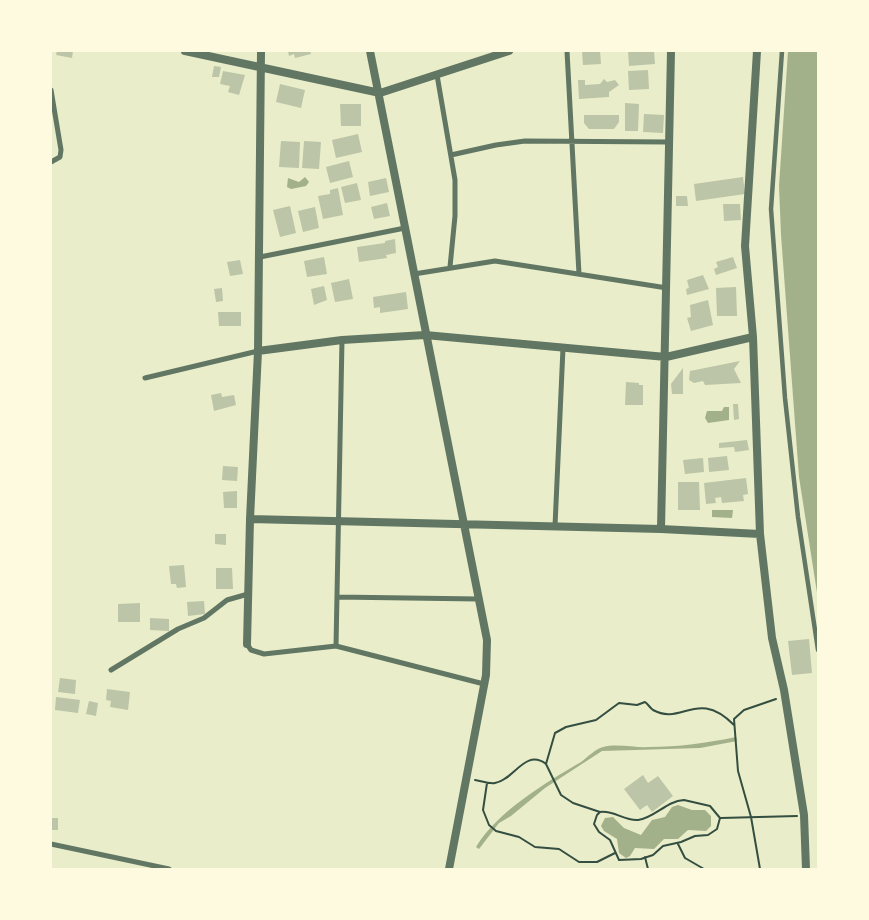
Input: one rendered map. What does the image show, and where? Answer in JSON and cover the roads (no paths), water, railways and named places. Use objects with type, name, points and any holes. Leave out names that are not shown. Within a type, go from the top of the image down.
[{"type":"street","points":[[184,51],[196,52],[263,69],[380,93],[509,51]]},
{"type":"street","points":[[261,51],[263,69],[258,350],[250,519],[248,644],[251,650],[264,654],[336,646],[484,684]]},
{"type":"street","points":[[370,51],[380,93],[425,335],[487,640],[484,684],[449,869]]},
{"type":"street","points":[[567,51],[579,274]]},
{"type":"street","points":[[662,529],[668,288],[670,51]]},
{"type":"street","points":[[757,51],[745,246],[753,337],[760,534],[771,629],[807,836],[806,869]]},
{"type":"street","points":[[782,51],[771,209],[785,398],[798,517],[818,650]]},
{"type":"street","points":[[437,75],[455,180],[455,216],[450,267]]},
{"type":"street","points":[[51,90],[61,150],[60,157],[51,162]]},
{"type":"street","points":[[451,155],[508,143],[571,140],[670,142]]},
{"type":"street","points":[[260,256],[405,228]]},
{"type":"street","points":[[414,274],[495,261],[668,288]]},
{"type":"street","points":[[145,378],[258,350],[342,340],[425,335],[666,357],[753,337]]},
{"type":"street","points":[[336,646],[342,340]]},
{"type":"street","points":[[555,526],[563,348]]},
{"type":"street","points":[[250,519],[463,523],[760,534]]},
{"type":"street","points":[[111,670],[178,629],[204,618],[227,600],[248,594]]},
{"type":"street","points":[[337,597],[478,599]]},
{"type":"street","points":[[51,844],[169,869]]}]
